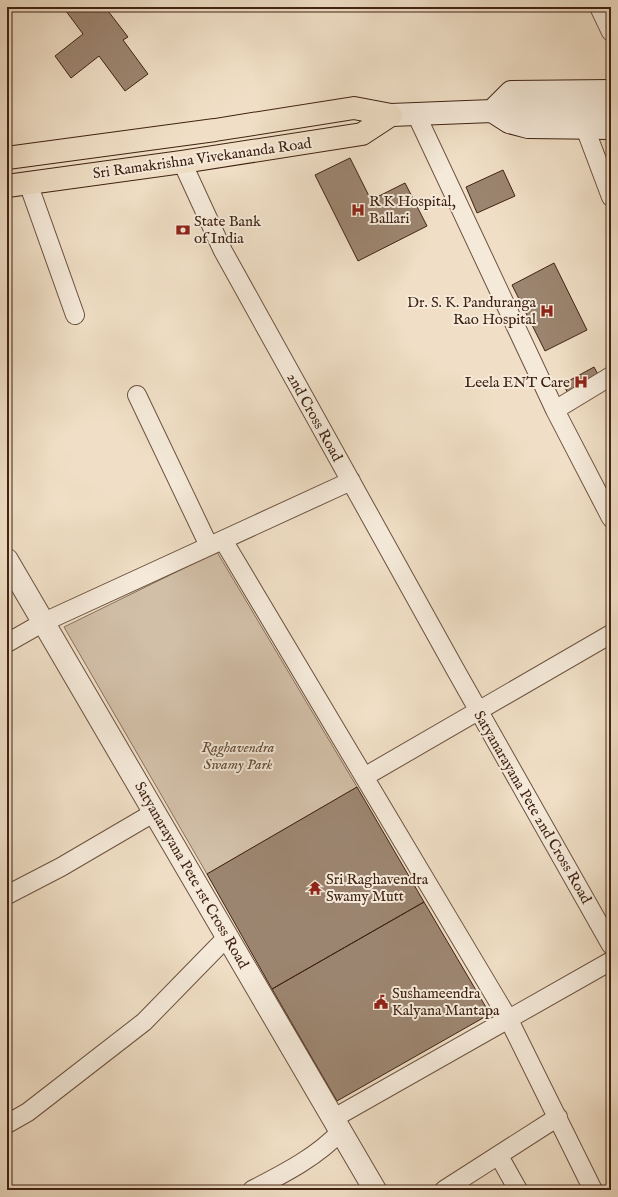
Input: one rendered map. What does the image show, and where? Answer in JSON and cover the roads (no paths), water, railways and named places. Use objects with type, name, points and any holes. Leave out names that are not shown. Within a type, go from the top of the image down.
[{"type":"main road","name":"Sri Ramakrishna Vivekananda Road","points":[[7,158],[216,130],[354,108],[392,115]]},
{"type":"main road","name":"Sri Ramakrishna Vivekananda Road","points":[[17,185],[182,162],[362,134],[392,115]]},
{"type":"street","points":[[599,7],[611,32]]},
{"type":"street","points":[[611,91],[511,92],[492,111],[518,126],[611,128]]},
{"type":"street","name":"Sri Ramakrishna Vivekananda Road","points":[[392,115],[492,111],[611,111]]},
{"type":"street","points":[[416,114],[555,410],[611,518]]},
{"type":"street","points":[[585,128],[611,197]]},
{"type":"street","name":"2nd Cross Road","points":[[182,162],[223,251],[455,670]]},
{"type":"street","points":[[17,185],[74,315]]},
{"type":"street","points":[[555,410],[611,376]]},
{"type":"street","points":[[137,395],[216,543],[364,777],[509,1020],[593,1190]]},
{"type":"street","points":[[7,643],[44,622],[351,481]]},
{"type":"street","name":"Satyanarayana Pete 1st Cross Road","points":[[7,560],[156,812],[375,1190]]},
{"type":"street","points":[[364,777],[611,634]]},
{"type":"street","name":"Satyanarayana Pete 2nd Cross Road","points":[[455,670],[611,945]]},
{"type":"street","points":[[7,896],[61,867],[156,812]]},
{"type":"street","points":[[7,1124],[28,1112],[144,1022],[228,936]]},
{"type":"street","points":[[252,1190],[274,1179],[327,1146],[337,1125],[509,1020],[611,961]]},
{"type":"street","points":[[444,1190],[558,1118]]},
{"type":"street","points":[[499,1156],[518,1190]]},
{"type":"place","name":"R K Hospital, Ballari","points":[[358,210]]},
{"type":"place","name":"State Bank of India","points":[[183,230]]},
{"type":"place","name":"Dr. S. K. Panduranga Rao Hospital","points":[[547,311]]},
{"type":"place","name":"Leela ENT Care","points":[[581,382]]},
{"type":"place","name":"Sri Raghavendra Swamy Mutt","points":[[315,888]]},
{"type":"place","name":"Sushameendra Kalyana Mantapa","points":[[381,1002]]},
{"type":"park label","name":"Raghavendra Swamy Park","points":[[238,756]]}]
